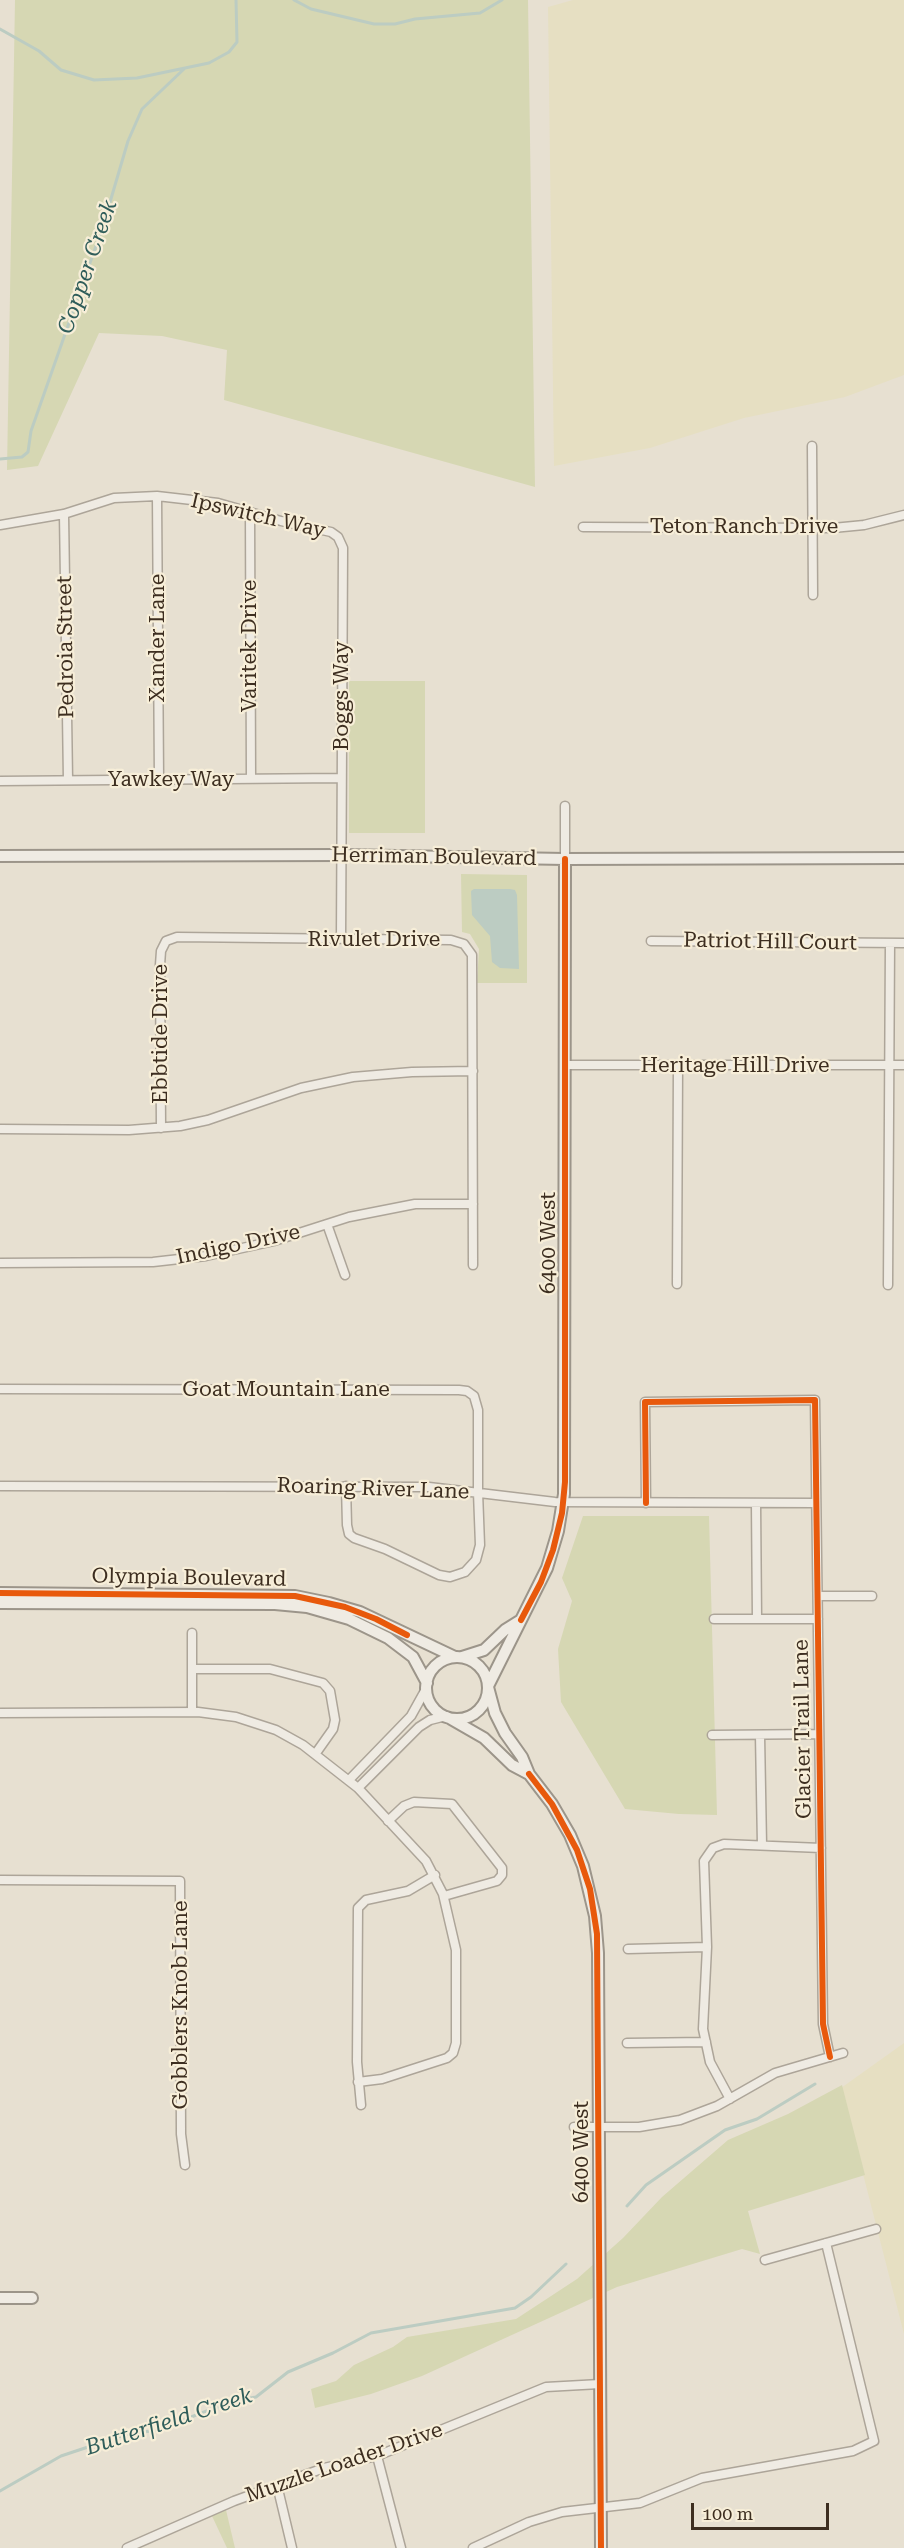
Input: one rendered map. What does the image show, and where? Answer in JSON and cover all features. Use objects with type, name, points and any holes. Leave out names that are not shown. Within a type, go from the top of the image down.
[{"type":"street","points":[[812,446],[813,595]]},
{"type":"street","name":"Ipswitch Way","points":[[0,525],[64,513],[114,498],[157,496],[208,501],[331,532],[338,537]]},
{"type":"street","name":"Xander Lane","points":[[157,496],[159,780]]},
{"type":"street","name":"Varitek Drive","points":[[250,512],[251,779]]},
{"type":"street","name":"Pedroia Street","points":[[64,513],[68,780]]},
{"type":"street","name":"Teton Ranch Drive","points":[[583,527],[812,528],[864,525],[904,515]]},
{"type":"street","name":"Boggs Way","points":[[338,537],[343,548],[340,939]]},
{"type":"street","name":"Yawkey Way","points":[[0,781],[341,778]]},
{"type":"street","name":"6400 West","points":[[565,806],[566,1471],[558,1532],[547,1568],[488,1686],[500,1723],[522,1757],[528,1774],[552,1804],[570,1835],[583,1866],[594,1907],[598,1953],[601,2548]]},
{"type":"street","name":"Herriman Boulevard","points":[[0,856],[904,858]]},
{"type":"street","name":"Rivulet Drive","points":[[166,941],[177,937],[451,940],[464,944],[472,955],[473,1265]]},
{"type":"street","name":"Ebbtide Drive","points":[[161,1128],[161,951],[166,941]]},
{"type":"street","name":"Patriot Hill Court","points":[[651,941],[904,943]]},
{"type":"street","points":[[888,1285],[890,943]]},
{"type":"street","name":"Heritage Hill Drive","points":[[565,1065],[904,1065]]},
{"type":"street","points":[[677,1284],[678,1066]]},
{"type":"street","points":[[0,1129],[129,1131],[161,1128],[208,1120],[301,1088],[352,1077],[412,1072],[472,1071]]},
{"type":"street","name":"Indigo Drive","points":[[0,1263],[153,1262],[206,1256],[274,1241],[349,1217],[416,1204],[473,1204]]},
{"type":"street","points":[[327,1224],[345,1275]]},
{"type":"street","name":"Goat Mountain Lane","points":[[0,1389],[463,1390],[474,1396],[478,1405],[478,1554],[465,1572],[450,1577],[439,1575],[396,1554],[354,1538],[347,1529],[346,1486]]},
{"type":"street","name":"Glacier Trail Lane","points":[[646,1503],[645,1402],[815,1400],[823,2030],[830,2056]]},
{"type":"street","name":"Roaring River Lane","points":[[0,1486],[429,1486],[563,1503],[816,1503]]},
{"type":"street","points":[[756,1503],[757,1619]]},
{"type":"street","name":"Olympia Boulevard","points":[[0,1593],[295,1596],[329,1602],[360,1612],[457,1657]]},
{"type":"street","points":[[818,1596],[872,1596]]},
{"type":"street","name":"Olympia Boulevard","points":[[0,1603],[266,1604],[307,1607],[350,1619],[388,1638],[413,1657],[427,1686]]},
{"type":"street","points":[[714,1619],[818,1619]]},
{"type":"street","name":"6400 West","points":[[457,1657],[484,1650],[505,1630],[521,1620]]},
{"type":"street","points":[[192,1633],[192,1712]]},
{"type":"street","points":[[457,1657],[471,1660],[481,1668],[488,1686],[482,1705],[473,1714],[461,1718],[447,1717],[430,1720],[420,1726],[354,1784],[411,1716],[435,1666],[446,1659],[457,1657]]},
{"type":"street","points":[[192,1669],[270,1669],[323,1683],[330,1691],[334,1720],[333,1729],[316,1753]]},
{"type":"street","points":[[427,1686],[432,1706],[447,1717]]},
{"type":"street","points":[[0,1713],[192,1712],[223,1715],[260,1724],[291,1738],[316,1753],[354,1784],[426,1861],[435,1875],[444,1896],[456,1950],[455,2050],[447,2058],[381,2079],[358,2082]]},
{"type":"street","name":"6400 West","points":[[447,1717],[484,1738],[512,1765],[528,1774]]},
{"type":"street","points":[[712,1735],[819,1734]]},
{"type":"street","points":[[760,1735],[762,1845]]},
{"type":"street","points":[[388,1821],[410,1803],[452,1804],[500,1865],[502,1875],[497,1881],[444,1896]]},
{"type":"street","points":[[730,2099],[710,2062],[704,2030],[707,1947],[704,1861],[713,1848],[724,1844],[821,1848]]},
{"type":"street","points":[[361,2105],[358,2082],[358,1908],[366,1900],[408,1891],[435,1875]]},
{"type":"street","name":"Gobblers Knob Lane","points":[[0,1880],[180,1881],[181,2134],[185,2165]]},
{"type":"street","points":[[628,1949],[707,1947]]},
{"type":"street","points":[[627,2043],[706,2042]]},
{"type":"street","points":[[574,2127],[639,2127],[671,2122],[703,2112],[775,2073],[843,2053]]},
{"type":"street","points":[[765,2260],[876,2229]]},
{"type":"street","points":[[473,2548],[529,2522],[562,2512],[640,2503],[702,2478],[853,2451],[874,2441],[826,2243]]},
{"type":"street","points":[[0,2298],[32,2298]]},
{"type":"street","name":"Muzzle Loader Drive","points":[[127,2548],[277,2485],[324,2468],[377,2456],[546,2387],[600,2384]]},
{"type":"street","points":[[377,2456],[401,2548]]},
{"type":"street","points":[[277,2485],[292,2548]]},
{"type":"shaded area","points":[[573,0],[904,0],[904,375],[845,397],[744,418],[650,448],[554,466],[548,7]]},
{"type":"shaded area","points":[[474,889],[515,890],[519,969],[500,968],[492,962],[490,936],[472,915],[471,891]]},
{"type":"shaded area","points":[[904,2043],[904,2334],[841,2088]]},
{"type":"green space","points":[[15,0],[528,0],[535,487],[224,400],[227,350],[162,336],[99,333],[38,466],[7,470]]},
{"type":"green space","points":[[349,681],[425,681],[425,833],[349,833]]},
{"type":"green space","points":[[461,874],[527,875],[527,983],[477,983],[479,949],[470,934],[462,932]]},
{"type":"green space","points":[[583,1516],[709,1516],[717,1815],[625,1809],[561,1702],[558,1649],[572,1601],[562,1578]]},
{"type":"green space","points":[[842,2085],[865,2175],[748,2211],[760,2254],[742,2249],[617,2287],[422,2376],[371,2394],[315,2408],[311,2389],[336,2381],[354,2365],[393,2347],[407,2337],[516,2319],[577,2279],[623,2238],[662,2197],[728,2140],[788,2114]]},
{"type":"green space","points":[[226,2510],[235,2548],[227,2548],[212,2516]]},
{"type":"waterway","points":[[0,29],[39,51],[61,70],[94,80],[137,78],[209,63],[229,52],[237,42],[236,0]]},
{"type":"waterway","points":[[294,0],[311,9],[374,24],[395,24],[415,19],[480,13],[502,0]]},
{"type":"waterway","name":"Copper Creek","points":[[0,459],[22,457],[28,452],[31,431],[103,226],[128,141],[142,109],[184,69]]},
{"type":"waterway","name":"Butterfield Creek","points":[[627,2206],[646,2185],[725,2130],[757,2119],[815,2084]]},
{"type":"waterway","name":"Butterfield Creek","points":[[0,2491],[61,2456],[124,2435],[157,2430],[233,2401],[256,2397],[288,2372],[333,2353],[371,2333],[515,2308],[531,2297],[566,2264]]},
{"type":"cycle path","points":[[521,1620],[541,1582],[553,1550],[562,1513],[565,1482],[565,859]]},
{"type":"cycle path","points":[[646,1503],[645,1402],[815,1400],[823,2024],[830,2057]]},
{"type":"cycle path","points":[[0,1593],[295,1596],[345,1607],[376,1619],[407,1635]]},
{"type":"cycle path","points":[[529,1774],[552,1804],[577,1850],[590,1889],[597,1934],[601,2548]]}]
